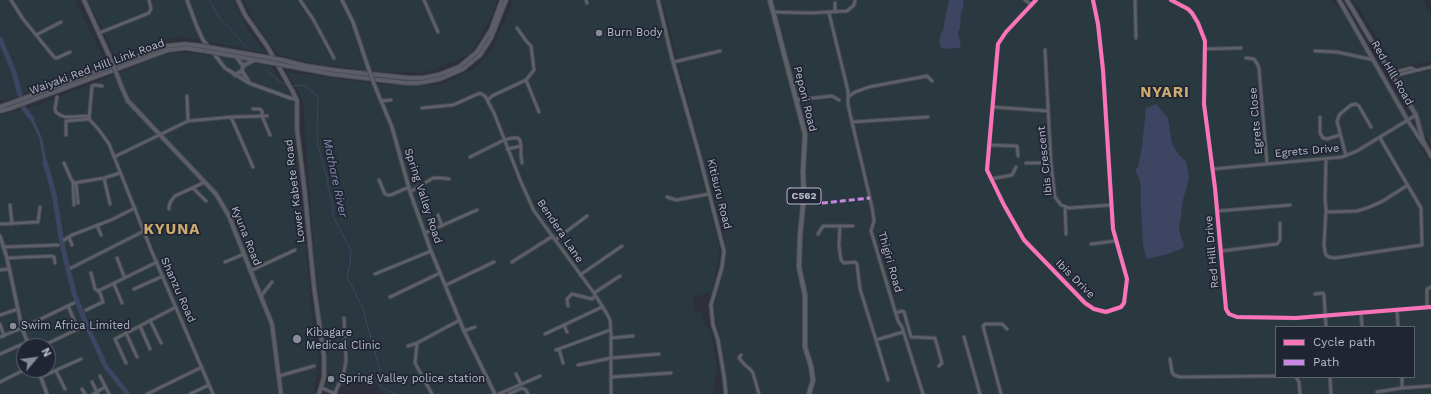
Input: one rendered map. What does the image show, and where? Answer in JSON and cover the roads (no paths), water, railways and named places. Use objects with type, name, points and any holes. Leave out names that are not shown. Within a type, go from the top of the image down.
[{"type":"main road","points":[[84,0],[99,33]]},
{"type":"main road","name":"Lower Kabete Road","points":[[238,0],[245,15],[267,46],[296,99],[297,129],[314,287],[324,357],[324,377],[319,394]]},
{"type":"main road","name":"Waiyaki Red Hill Link Road","points":[[0,107],[166,46],[185,44],[327,69],[402,77],[422,78],[438,75],[458,67],[477,52],[490,30],[502,0]]},
{"type":"main road","name":"Waiyaki Red Hill Link Road","points":[[0,111],[12,108],[168,50],[186,48],[331,74],[406,83],[418,83],[440,79],[463,69],[480,55],[491,38],[506,0]]},
{"type":"main road","name":"Peponi Road","points":[[770,0],[803,122],[806,140],[803,172],[804,195],[799,267],[805,295],[805,347],[811,366],[813,380],[809,394]]},
{"type":"main road","name":"Red Hill Road","points":[[1338,0],[1375,61],[1408,121]]},
{"type":"main road","name":"Red Hill Road","points":[[1347,0],[1416,115],[1424,141],[1431,156]]},
{"type":"main road","name":"Kyuna Road","points":[[99,33],[128,101],[205,182],[224,205],[272,324],[281,394]]},
{"type":"main road","points":[[236,56],[243,66],[242,71],[248,82]]},
{"type":"main road","points":[[243,66],[254,60]]},
{"type":"main road","points":[[235,75],[242,71]]},
{"type":"street","points":[[11,0],[23,19],[54,57],[57,58],[70,52]]},
{"type":"street","points":[[99,33],[149,13],[151,9],[149,0]]},
{"type":"street","points":[[187,0],[203,40],[225,68],[248,82],[296,99]]},
{"type":"street","points":[[300,0],[316,22],[334,58]]},
{"type":"street","name":"Spring Valley Road","points":[[342,0],[353,22],[374,84],[392,127],[410,192],[431,251],[464,330],[494,394]]},
{"type":"street","points":[[424,0],[438,32]]},
{"type":"street","name":"Kitisuru Road","points":[[658,0],[724,251],[722,267],[711,305],[713,325],[718,340],[726,394]]},
{"type":"street","points":[[773,12],[835,12],[850,10],[854,5],[855,0]]},
{"type":"street","points":[[1025,0],[1032,5]]},
{"type":"street","name":"Ibis Drive","points":[[1036,0],[999,41],[987,167],[990,179],[1024,240],[1085,303],[1094,309],[1106,312],[1121,306],[1124,303],[1126,292],[1126,274],[1113,230],[1103,70],[1098,24],[1093,0]]},
{"type":"street","points":[[1135,0],[1136,38]]},
{"type":"street","name":"Red Hill Drive","points":[[1171,0],[1188,9],[1192,13],[1204,36],[1204,104],[1218,211],[1226,309],[1230,315],[1249,318],[1296,318],[1361,312],[1397,311],[1431,307]]},
{"type":"street","points":[[835,2],[835,12]]},
{"type":"street","name":"Thigiri Road","points":[[828,12],[846,85],[848,105],[872,207],[874,221],[871,230],[896,313],[923,394]]},
{"type":"street","points":[[36,35],[61,22]]},
{"type":"street","points":[[422,108],[453,105],[480,93],[486,96],[488,100],[492,96],[526,80],[534,70],[531,46],[517,28]]},
{"type":"street","points":[[1205,49],[1241,48]]},
{"type":"street","name":"Ibis Crescent","points":[[1045,50],[1051,162],[1055,197],[1061,205],[1069,208],[1111,205]]},
{"type":"street","points":[[674,62],[720,51]]},
{"type":"street","points":[[1315,51],[1337,52],[1375,61]]},
{"type":"street","name":"Egrets Close","points":[[1246,58],[1254,58],[1259,69],[1268,163]]},
{"type":"street","points":[[1392,74],[1411,68],[1415,70],[1431,67]]},
{"type":"street","points":[[848,97],[855,92],[869,87],[927,76],[932,81]]},
{"type":"street","points":[[526,80],[540,112]]},
{"type":"street","points":[[89,117],[92,86],[102,86]]},
{"type":"street","points":[[187,96],[188,121]]},
{"type":"street","points":[[796,100],[832,96],[838,100]]},
{"type":"street","points":[[57,97],[55,111],[58,114],[65,117],[89,117]]},
{"type":"street","points":[[381,101],[391,100]]},
{"type":"street","name":"Bendera Lane","points":[[488,100],[507,149],[534,211],[594,294],[610,320],[611,394]]},
{"type":"street","points":[[1346,156],[1337,121],[1338,118],[1354,104],[1356,104],[1359,106],[1372,127]]},
{"type":"street","name":"Ibis Crescent","points":[[993,107],[1048,111]]},
{"type":"street","points":[[253,109],[261,110],[270,135]]},
{"type":"street","points":[[114,157],[188,121],[249,115],[267,116]]},
{"type":"street","name":"Egrets Drive","points":[[1213,169],[1346,156],[1380,138],[1416,115]]},
{"type":"street","points":[[66,135],[66,121],[89,117]]},
{"type":"street","name":"Shanzu Road","points":[[89,117],[104,137],[114,157],[213,394]]},
{"type":"street","points":[[230,117],[253,167]]},
{"type":"street","points":[[852,122],[928,117]]},
{"type":"street","points":[[1320,117],[1320,133],[1323,138],[1327,139],[1340,135]]},
{"type":"street","name":"Red Hill Road","points":[[1408,121],[1431,156]]},
{"type":"street","points":[[470,157],[504,140],[518,138],[521,143],[522,163]]},
{"type":"street","points":[[1326,158],[1324,252],[1326,255],[1335,258],[1418,247],[1423,243],[1422,212],[1418,202],[1380,138]]},
{"type":"street","points":[[990,144],[1017,146],[1018,156]]},
{"type":"street","points":[[507,149],[521,146]]},
{"type":"street","points":[[1026,163],[1051,162]]},
{"type":"street","points":[[64,163],[74,182],[78,203]]},
{"type":"street","points":[[990,179],[1012,175],[1016,167]]},
{"type":"street","points":[[74,182],[104,178],[120,173]]},
{"type":"street","points":[[104,178],[110,204]]},
{"type":"street","points":[[410,192],[433,178],[449,179]]},
{"type":"street","points":[[379,180],[385,194],[388,195],[409,187]]},
{"type":"street","points":[[74,182],[74,204]]},
{"type":"street","points":[[169,210],[171,201],[175,196],[205,182]]},
{"type":"street","points":[[1326,210],[1329,212],[1357,211],[1367,208],[1381,202],[1408,185]]},
{"type":"street","points":[[193,188],[206,200]]},
{"type":"street","points":[[667,197],[676,200],[709,194]]},
{"type":"street","points":[[10,205],[12,224]]},
{"type":"street","points":[[1218,211],[1290,205]]},
{"type":"street","points":[[0,224],[38,222],[40,207]]},
{"type":"street","points":[[1065,207],[1066,234]]},
{"type":"street","points":[[64,240],[135,208]]},
{"type":"street","points":[[425,233],[477,210]]},
{"type":"street","points":[[438,215],[442,226]]},
{"type":"street","points":[[512,262],[554,238],[587,216]]},
{"type":"street","points":[[1221,251],[1277,244],[1280,240],[1280,223]]},
{"type":"street","points":[[97,225],[101,235]]},
{"type":"street","points":[[818,234],[823,226],[853,226]]},
{"type":"street","points":[[840,226],[839,244],[841,260],[844,263],[855,262],[857,264],[860,288],[888,380]]},
{"type":"street","points":[[71,268],[144,231]]},
{"type":"street","points":[[0,236],[26,338]]},
{"type":"street","points":[[69,237],[72,245]]},
{"type":"street","points":[[1091,244],[1115,241]]},
{"type":"street","points":[[3,247],[58,245]]},
{"type":"street","points":[[580,275],[622,246]]},
{"type":"street","points":[[250,271],[295,250]]},
{"type":"street","points":[[375,274],[431,251]]},
{"type":"street","points":[[225,262],[244,254]]},
{"type":"street","points":[[6,258],[52,256],[54,257],[55,263]]},
{"type":"street","points":[[117,258],[124,279]]},
{"type":"street","points":[[91,273],[96,291],[114,284],[157,262]]},
{"type":"street","points":[[446,285],[494,262]]},
{"type":"street","points":[[0,270],[8,269]]},
{"type":"street","points":[[390,297],[440,273]]},
{"type":"street","points":[[134,289],[163,276]]},
{"type":"street","points":[[568,306],[567,299],[572,294],[592,299],[594,294],[620,276]]},
{"type":"street","points":[[261,296],[272,282]]},
{"type":"street","points":[[114,284],[122,303]]},
{"type":"street","points":[[1427,307],[1427,289],[1431,287]]},
{"type":"street","points":[[86,310],[103,301],[99,290]]},
{"type":"street","points":[[1315,294],[1324,294],[1326,326]]},
{"type":"street","points":[[0,337],[74,304]]},
{"type":"street","points":[[56,339],[78,329],[68,306]]},
{"type":"street","points":[[126,363],[114,339],[176,307]]},
{"type":"street","points":[[545,334],[602,307]]},
{"type":"street","points":[[0,315],[18,309]]},
{"type":"street","points":[[896,313],[902,311],[904,312],[911,337],[935,338],[942,363],[940,366]]},
{"type":"street","points":[[1397,311],[1398,326]]},
{"type":"street","points":[[1361,312],[1362,326]]},
{"type":"street","points":[[322,388],[336,394],[341,380],[346,361],[344,318]]},
{"type":"street","points":[[150,320],[161,343]]},
{"type":"street","points":[[408,346],[417,343],[461,320]]},
{"type":"street","points":[[0,324],[4,336]]},
{"type":"street","points":[[1001,394],[983,326],[985,324],[1002,324],[1007,329]]},
{"type":"street","points":[[564,325],[567,332]]},
{"type":"street","points":[[140,326],[150,349]]},
{"type":"street","points":[[464,330],[475,327]]},
{"type":"street","points":[[563,363],[558,350],[610,330]]},
{"type":"street","points":[[876,340],[903,332]]},
{"type":"street","points":[[126,333],[137,357]]},
{"type":"street","points":[[611,338],[633,336]]},
{"type":"street","points":[[964,337],[980,394]]},
{"type":"street","points":[[417,343],[415,364],[432,394]]},
{"type":"street","points":[[0,354],[16,347]]},
{"type":"street","points":[[578,365],[611,358],[659,354]]},
{"type":"street","points":[[741,355],[739,358],[753,373],[759,394]]},
{"type":"street","points":[[65,389],[56,370],[81,359]]},
{"type":"street","points":[[1170,359],[1172,372],[1174,375],[1180,377],[1275,376]]},
{"type":"street","points":[[279,376],[314,366]]},
{"type":"street","points":[[147,394],[202,367]]},
{"type":"street","points":[[611,377],[671,373]]},
{"type":"street","points":[[0,382],[16,374]]},
{"type":"street","points":[[516,374],[521,384]]},
{"type":"street","points":[[100,376],[109,394]]},
{"type":"street","points":[[499,394],[540,376]]},
{"type":"street","points":[[40,378],[47,394]]},
{"type":"street","points":[[1297,378],[1299,382],[1300,394]]},
{"type":"street","points":[[1330,378],[1331,394]]},
{"type":"street","points":[[1402,378],[1402,388]]},
{"type":"street","points":[[92,382],[96,393],[105,387]]},
{"type":"street","points":[[190,394],[209,385]]},
{"type":"street","points":[[1377,392],[1430,386]]},
{"type":"street","points":[[509,394],[522,388],[524,388],[528,394]]},
{"type":"street","points":[[82,389],[85,394]]},
{"type":"water","points":[[949,0],[963,0],[963,9],[961,12],[960,28],[958,32],[961,43],[959,48],[945,49],[941,48],[939,39],[943,30]]},
{"type":"water","points":[[1156,104],[1168,118],[1172,144],[1179,155],[1186,161],[1189,179],[1183,200],[1179,230],[1184,246],[1181,249],[1168,254],[1147,259],[1143,245],[1141,184],[1135,169],[1138,168],[1142,147],[1146,108]]},
{"type":"waterway","points":[[209,0],[220,19],[230,28],[246,47]]},
{"type":"waterway","points":[[0,39],[14,72],[20,95]]},
{"type":"waterway","points":[[265,69],[280,82],[287,85]]},
{"type":"waterway","name":"Mathare River","points":[[293,86],[304,85],[318,97],[318,146],[328,178],[327,182],[332,202],[333,216],[351,251],[347,275],[363,309],[371,339],[376,345],[377,349],[375,353],[380,370],[380,386],[395,394]]},
{"type":"waterway","points":[[23,107],[32,119]]},
{"type":"waterway","points":[[32,119],[41,139],[45,162]]},
{"type":"waterway","points":[[45,162],[54,194],[63,249],[74,293],[106,367],[127,393]]},
{"type":"place","name":"Burn Body","points":[[599,33]]},
{"type":"place","name":"Swim Africa Limited","points":[[13,326]]},
{"type":"place","name":"Kibagare Medical Clinic","points":[[297,339]]},
{"type":"place","name":"Spring Valley police station","points":[[331,379]]},
{"type":"district","name":"NYARI","points":[[1165,93]]},
{"type":"district","name":"KYUNA","points":[[172,230]]}]
